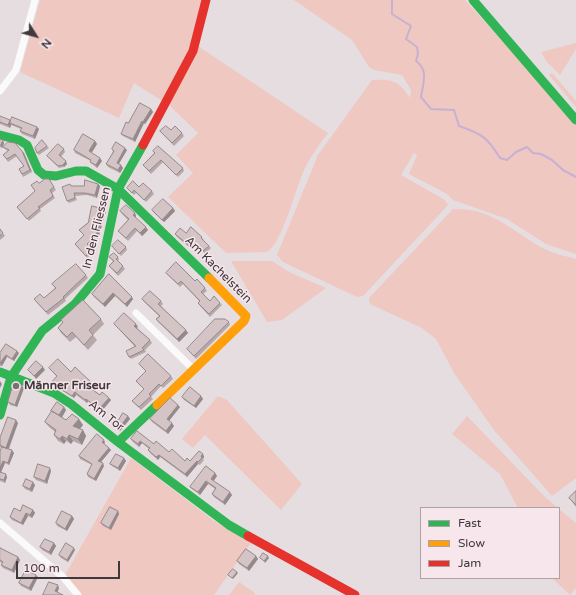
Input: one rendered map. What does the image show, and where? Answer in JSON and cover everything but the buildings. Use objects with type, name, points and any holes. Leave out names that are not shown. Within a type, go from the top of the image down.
[{"type":"street","points":[[0,91],[16,70],[35,0]]},
{"type":"street","name":"In den Fliessen","points":[[0,415],[11,377],[42,331],[75,304],[100,274],[118,189],[168,100],[193,51],[206,0]]},
{"type":"street","points":[[473,0],[576,120]]},
{"type":"street","points":[[0,134],[24,142],[27,145],[38,170],[44,175],[56,176],[76,171],[86,171],[118,189]]},
{"type":"street","name":"Am Kachelstein","points":[[118,189],[193,261],[246,316],[244,321],[118,442]]},
{"type":"street","points":[[136,313],[194,370]]},
{"type":"street","name":"Am Tor","points":[[0,372],[54,394],[72,404],[118,442],[229,525],[355,595]]},
{"type":"street","points":[[0,523],[63,577],[78,595]]},
{"type":"shaded area","points":[[40,0],[203,0],[190,52],[164,102],[134,83],[119,118],[20,72]]},
{"type":"shaded area","points":[[294,0],[465,0],[576,121],[576,254],[546,244],[507,219],[453,200],[447,194],[409,174],[417,155],[414,153],[401,175],[445,200],[448,205],[363,296],[357,297],[283,262],[277,255],[318,155],[372,80],[395,82],[410,98],[411,90],[402,75],[374,70],[369,67],[352,40]]},
{"type":"shaded area","points":[[576,43],[576,49],[560,75],[547,62],[541,52]]},
{"type":"shaded area","points":[[198,46],[328,133],[313,153],[306,166],[284,226],[273,246],[267,252],[226,253],[168,197],[193,173],[176,155],[198,133],[169,105]]},
{"type":"shaded area","points":[[552,73],[576,101],[576,107],[549,75]]},
{"type":"shaded area","points":[[453,209],[482,213],[555,254],[576,259],[576,478],[552,496],[494,430],[454,373],[436,339],[422,328],[370,304],[369,298]]},
{"type":"shaded area","points":[[231,261],[272,261],[289,272],[326,288],[282,320],[267,322]]},
{"type":"shaded area","points":[[218,396],[227,400],[302,484],[281,510],[205,435],[193,448],[182,439]]},
{"type":"shaded area","points":[[467,416],[544,496],[557,507],[517,507],[500,474],[452,434]]},
{"type":"shaded area","points":[[131,458],[217,523],[252,541],[214,595],[81,595],[65,575]]},
{"type":"shaded area","points":[[560,510],[576,523],[576,588],[570,595],[553,579],[560,579]]},
{"type":"shaded area","points":[[239,582],[255,593],[253,595],[229,595]]},
{"type":"waterway","points":[[392,0],[392,14],[411,26],[406,39],[417,47],[418,54],[416,61],[423,68],[424,73],[421,97],[431,109],[454,110],[459,126],[473,131],[483,137],[500,158],[507,160],[516,152],[527,147],[533,153],[541,154],[552,160],[563,170],[576,177]]},
{"type":"traffic: fast","points":[[473,0],[576,120]]},
{"type":"traffic: fast","points":[[0,135],[19,140],[27,145],[38,170],[44,175],[56,176],[76,171],[86,171],[118,189],[209,278]]},
{"type":"traffic: fast","points":[[0,415],[11,377],[42,331],[75,304],[100,274],[118,189],[143,145]]},
{"type":"traffic: fast","points":[[0,372],[54,393],[71,404],[118,442],[229,525],[248,536]]},
{"type":"traffic: fast","points":[[118,442],[157,405]]},
{"type":"traffic: slow","points":[[157,405],[244,321],[246,316],[209,278]]},
{"type":"traffic: jam","points":[[143,145],[193,51],[206,0]]},
{"type":"traffic: jam","points":[[248,536],[355,595]]},
{"type":"place","name":"Männer Friseur","points":[[16,386]]}]
